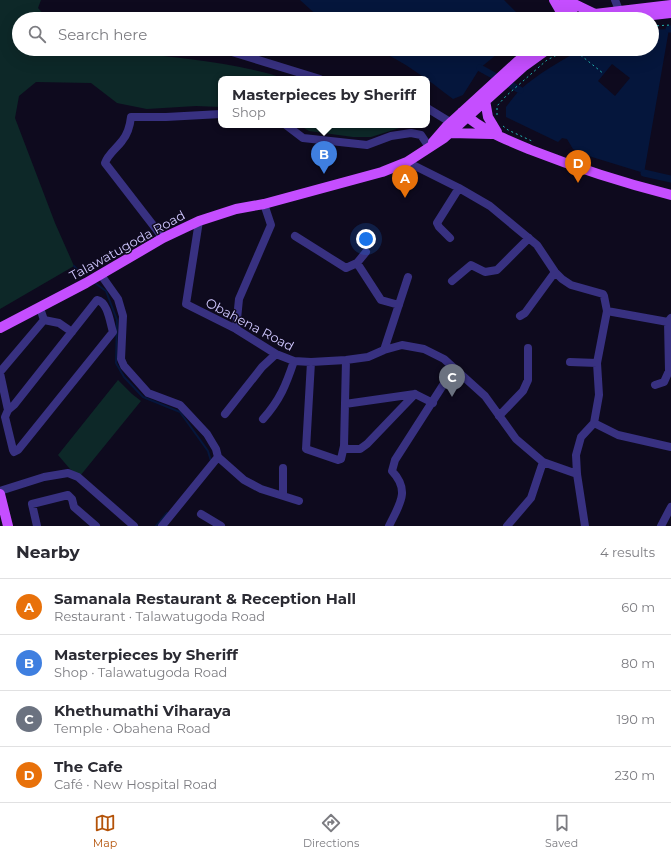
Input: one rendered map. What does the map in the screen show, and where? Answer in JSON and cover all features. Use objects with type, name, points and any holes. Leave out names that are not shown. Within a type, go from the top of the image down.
[{"type":"main road","points":[[561,2],[589,12]]},
{"type":"main road","points":[[559,12],[561,2]]},
{"type":"main road","points":[[561,2],[563,12]]},
{"type":"main road","points":[[561,2],[570,12]]},
{"type":"main road","points":[[634,12],[671,5]]},
{"type":"main road","points":[[659,13],[671,13]]},
{"type":"main road","name":"Talawatugoda Road","points":[[430,147],[450,122],[485,100],[520,59]]},
{"type":"main road","name":"Talawatugoda Road","points":[[0,328],[40,308],[163,238],[199,220],[236,209],[264,204],[382,172],[407,162],[450,133],[467,112],[495,87]]},
{"type":"main road","points":[[485,100],[488,117],[508,140],[629,185],[671,195]]},
{"type":"main road","points":[[467,112],[498,130]]},
{"type":"main road","points":[[450,133],[478,133],[498,130]]},
{"type":"main road","points":[[0,494],[5,525]]},
{"type":"street","points":[[615,0],[617,12]]},
{"type":"street","points":[[245,56],[310,76]]},
{"type":"street","points":[[430,110],[450,122]]},
{"type":"street","points":[[163,238],[104,163],[107,156],[122,142],[129,128],[131,117],[218,114]]},
{"type":"street","points":[[290,128],[303,138],[367,145],[391,136],[411,133],[421,135],[430,147]]},
{"type":"street","points":[[407,162],[459,188],[490,206],[537,245],[555,272],[571,285],[603,294],[607,311],[597,363],[599,395],[594,423],[580,437],[576,455],[577,474],[585,526]]},
{"type":"street","points":[[450,238],[437,223],[459,188]]},
{"type":"street","points":[[236,329],[239,299],[271,225],[264,204]]},
{"type":"street","name":"Obahena Road","points":[[199,220],[186,304],[236,329],[276,354],[294,361],[311,362],[368,357],[384,350],[402,345],[424,349],[444,359],[485,396],[516,439],[543,462],[577,474]]},
{"type":"street","points":[[295,236],[346,268],[357,263],[366,252]]},
{"type":"street","points":[[452,280],[471,265],[485,272],[497,270],[529,238]]},
{"type":"street","points":[[357,263],[382,300],[399,305]]},
{"type":"street","points":[[520,316],[525,313],[555,272]]},
{"type":"street","points":[[100,275],[118,299],[123,316],[121,359],[124,366],[148,393],[180,405],[207,434],[216,449],[218,457],[244,480],[261,489],[299,501]]},
{"type":"street","points":[[384,350],[408,277]]},
{"type":"street","points":[[97,300],[101,301],[105,305],[113,332],[18,450],[14,452],[5,417],[8,410],[14,405],[97,300]]},
{"type":"street","points":[[40,308],[44,320]]},
{"type":"street","points":[[607,311],[669,320],[669,371],[664,382],[655,385]]},
{"type":"street","points":[[44,320],[59,323],[72,332]]},
{"type":"street","points":[[8,410],[0,373],[44,320]]},
{"type":"street","points":[[499,416],[523,391],[528,380],[528,348]]},
{"type":"street","points":[[225,414],[262,367],[276,354]]},
{"type":"street","points":[[311,362],[306,450],[338,460],[341,459],[344,446],[346,360]]},
{"type":"street","points":[[263,419],[274,407],[287,382],[294,361]]},
{"type":"street","points":[[570,362],[597,363]]},
{"type":"street","points":[[389,526],[401,500],[403,489],[398,478],[392,472],[395,460],[433,403],[454,368]]},
{"type":"street","points":[[345,404],[415,394],[433,403]]},
{"type":"street","points":[[344,446],[348,449],[360,449],[367,444],[415,394]]},
{"type":"street","points":[[594,423],[618,435],[671,447]]},
{"type":"street","points":[[162,526],[218,457]]},
{"type":"street","points":[[507,526],[531,498],[543,462]]},
{"type":"street","points":[[283,468],[283,495]]},
{"type":"street","points":[[0,490],[44,477],[68,473],[78,477],[134,526]]},
{"type":"street","points":[[37,526],[32,504],[68,495],[72,499],[74,507],[96,526]]},
{"type":"street","points":[[661,526],[671,507]]},
{"type":"street","points":[[201,514],[221,526]]},
{"type":"path","points":[[659,26],[671,25]]},
{"type":"path","points":[[498,121],[497,106],[506,96],[547,60],[555,56]]},
{"type":"path","points":[[582,56],[604,74]]},
{"type":"path","points":[[498,130],[508,130],[536,143]]},
{"type":"green space","points":[[0,0],[41,0],[38,8],[42,12],[12,12],[12,56],[160,56],[247,68],[276,76],[218,76],[218,107],[196,106],[147,109],[117,103],[91,83],[36,82],[19,96],[15,118],[55,223],[74,266],[0,309]]},
{"type":"green space","points":[[304,128],[400,128],[371,137],[353,137],[309,131]]},
{"type":"green space","points":[[118,380],[141,401],[80,476],[70,469],[58,455]]},
{"type":"water","points":[[300,0],[504,0],[516,12],[313,12]]},
{"type":"water","points":[[669,29],[644,173],[592,157],[573,149],[567,139],[562,138],[558,142],[506,117],[506,107],[514,96],[534,79],[558,62],[570,56],[659,56],[659,30]],"holes":[[[612,64],[630,78],[615,96],[598,81]]]},
{"type":"water","points":[[390,56],[495,56],[480,68],[463,95],[453,99],[430,82],[430,76],[422,76]]},
{"type":"waterway","points":[[480,68],[520,90]]},
{"type":"waterway","points":[[644,173],[671,179]]},
{"type":"waterway","points":[[74,266],[81,274]]},
{"type":"waterway","points":[[95,283],[106,291],[117,320],[116,363],[124,377],[143,397],[180,412],[208,451],[211,461]]},
{"type":"waterway","points":[[156,526],[167,513]]},
{"type":"place","name":"Masterpieces by Sheriff","points":[[324,174]]},
{"type":"place","name":"The Cafe","points":[[578,183]]},
{"type":"place","name":"Samanala Restaurant & Reception Hall","points":[[405,198]]},
{"type":"place","name":"Khethumathi Viharaya","points":[[452,397]]}]
